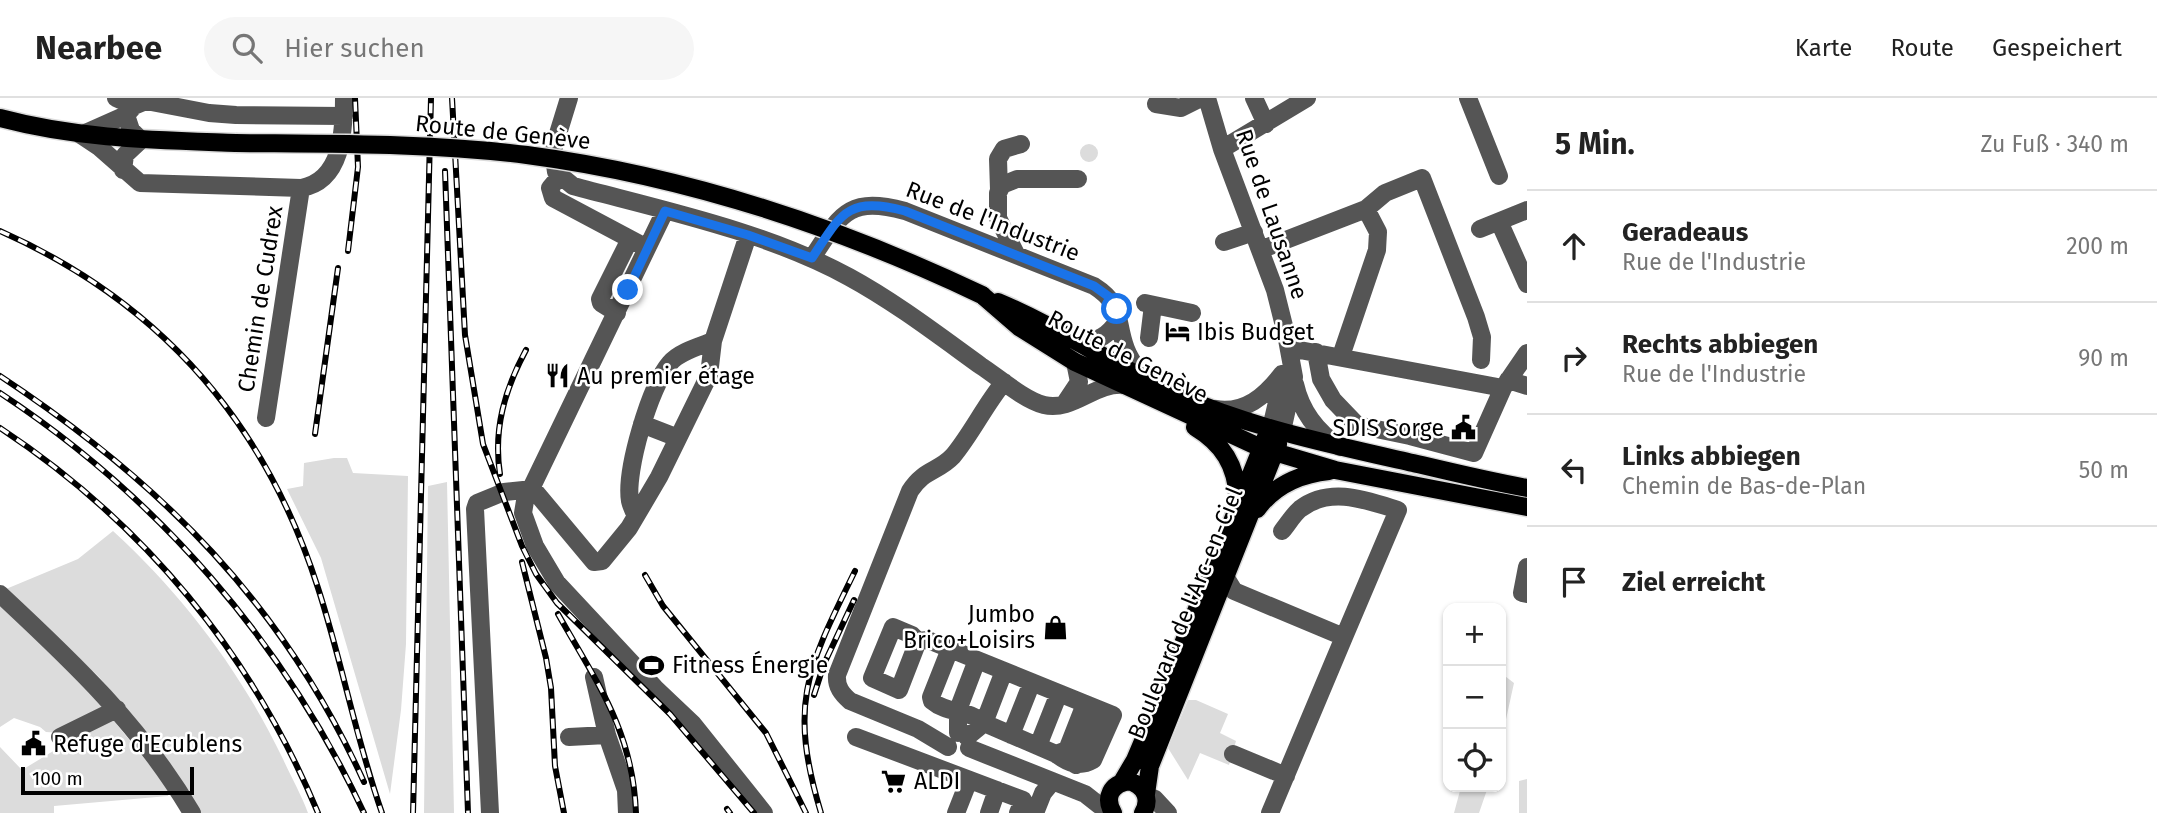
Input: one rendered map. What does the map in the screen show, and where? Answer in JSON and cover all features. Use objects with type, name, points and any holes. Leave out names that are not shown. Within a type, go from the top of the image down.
[{"type":"main road","name":"Route de Genève","points":[[0,118],[81,135],[141,140],[469,150],[589,165],[746,201],[879,248],[1034,317],[1082,343],[1136,385],[1268,450],[1335,470],[1527,508]]},
{"type":"main road","name":"Route de Genève","points":[[982,295],[1019,327],[1075,362],[1136,385],[1340,447],[1527,488]]},
{"type":"main road","points":[[1136,385],[1220,446],[1235,472],[1238,501]]},
{"type":"main road","name":"Rue de Lausanne","points":[[1268,450],[1277,429]]},
{"type":"main road","name":"Boulevard de l'Arc-en-Ciel","points":[[1110,811],[1109,796],[1135,760],[1238,501],[1268,450]]},
{"type":"main road","name":"Boulevard de l'Arc-en-Ciel","points":[[1145,804],[1150,766],[1251,515],[1268,450]]},
{"type":"main road","points":[[1251,515],[1270,494],[1294,479],[1335,470]]},
{"type":"main road","points":[[1118,785],[1136,783],[1145,804]]},
{"type":"street","name":"Chemin de Cudrex","points":[[81,135],[140,183],[301,188],[321,181],[332,169],[337,158],[344,107],[236,115],[208,113],[179,102],[146,101],[130,111],[116,98]]},
{"type":"street","points":[[569,98],[553,150],[553,161],[560,176],[573,186],[748,235],[812,258],[869,288],[1004,382],[1045,405],[1065,403],[1103,387],[1136,385]]},
{"type":"street","points":[[1156,104],[1181,108],[1200,98]]},
{"type":"street","name":"Rue de Lausanne","points":[[1207,98],[1222,149],[1279,305],[1289,348],[1288,376],[1277,429]]},
{"type":"street","points":[[1255,98],[1266,124]]},
{"type":"street","points":[[1222,149],[1307,98]]},
{"type":"street","points":[[1468,98],[1499,176]]},
{"type":"street","points":[[81,135],[130,111],[131,130],[141,140],[125,155],[123,170]]},
{"type":"street","points":[[1016,254],[998,218],[998,159],[1004,149],[1021,144]]},
{"type":"street","points":[[560,176],[550,188],[552,198],[647,248]]},
{"type":"street","points":[[1260,250],[1366,209],[1385,193],[1422,178],[1476,317],[1482,337],[1481,360]]},
{"type":"street","points":[[999,190],[1002,185],[1017,179],[1078,179]]},
{"type":"street","name":"Chemin de Cudrex","points":[[266,418],[301,188]]},
{"type":"street","name":"Rue de l'Industrie","points":[[812,258],[842,216],[851,210],[870,205],[905,211],[1016,254],[1094,286],[1112,299],[1136,385]]},
{"type":"street","points":[[1341,356],[1377,250],[1378,232],[1366,209]]},
{"type":"street","points":[[1480,229],[1527,210]]},
{"type":"street","points":[[665,211],[523,507],[523,513],[535,546],[556,583],[655,688],[693,724],[764,813]]},
{"type":"street","points":[[1502,228],[1527,284]]},
{"type":"street","points":[[1224,242],[1254,232]]},
{"type":"street","points":[[533,489],[594,562],[602,561],[629,528],[659,477],[709,374],[713,341],[748,235]]},
{"type":"street","points":[[617,313],[601,303],[600,299],[630,239]]},
{"type":"street","points":[[1149,338],[1152,303]]},
{"type":"street","points":[[1082,343],[1105,336],[1117,315],[1152,303],[1192,313]]},
{"type":"street","points":[[636,516],[630,501],[631,462],[642,424],[663,373],[671,361],[713,341]]},
{"type":"street","points":[[1289,348],[1527,386]]},
{"type":"street","points":[[1316,352],[1321,379],[1333,400],[1357,425],[1474,453],[1506,384],[1527,353]]},
{"type":"street","points":[[1065,403],[1079,382],[1075,362]]},
{"type":"street","points":[[1210,408],[1232,410],[1254,402],[1288,376],[1312,422],[1340,447]]},
{"type":"street","points":[[1004,382],[952,457],[918,478],[910,491],[839,668],[837,683],[850,701],[958,749],[1085,794],[1110,811]]},
{"type":"street","points":[[642,424],[678,438]]},
{"type":"street","points":[[490,813],[475,509],[477,503],[504,492],[533,489]]},
{"type":"street","points":[[1270,813],[1398,510],[1356,497],[1325,496],[1300,509],[1282,531]]},
{"type":"street","points":[[1527,567],[1522,593],[1527,594]]},
{"type":"street","points":[[1226,578],[1234,591],[1344,637]]},
{"type":"street","points":[[0,594],[87,676],[117,709],[176,787],[192,813]]},
{"type":"street","points":[[899,690],[872,678],[892,626],[912,635],[918,641]]},
{"type":"street","points":[[918,641],[928,640],[1059,693],[1089,711],[1113,715],[1096,758],[1086,764],[1076,765],[958,710],[935,705],[931,697],[950,649]]},
{"type":"street","points":[[891,717],[918,641]]},
{"type":"street","points":[[956,813],[969,780],[958,749],[958,710],[977,660]]},
{"type":"street","points":[[958,749],[984,723],[1004,671]]},
{"type":"street","points":[[594,677],[607,735],[626,790],[627,813]]},
{"type":"street","points":[[1011,735],[1032,682]]},
{"type":"street","points":[[1038,747],[1059,693]]},
{"type":"street","points":[[60,737],[117,709]]},
{"type":"street","points":[[1056,754],[1067,750],[1089,711]]},
{"type":"street","points":[[569,737],[607,735]]},
{"type":"street","points":[[856,737],[958,749]]},
{"type":"street","points":[[1233,754],[1286,776]]},
{"type":"street","points":[[969,780],[1023,800],[1018,813]]},
{"type":"street","points":[[1035,813],[1043,793],[1052,782]]},
{"type":"street","points":[[1085,794],[1118,785]]},
{"type":"street","points":[[989,813],[997,790]]},
{"type":"street","points":[[1145,804],[1168,813]]},
{"type":"shaded area","points":[[1089,144],[1095,147],[1098,153],[1095,159],[1089,162],[1083,159],[1080,153],[1083,147]]},
{"type":"shaded area","points":[[347,458],[353,473],[408,476],[406,644],[390,794],[321,558],[287,489],[303,486],[304,463]]},
{"type":"shaded area","points":[[447,482],[454,813],[424,813],[428,486]]},
{"type":"shaded area","points":[[113,531],[164,582],[209,637],[267,727],[308,813],[199,813],[147,734],[99,677],[6,589],[78,559]]},
{"type":"shaded area","points":[[0,604],[105,708],[61,733],[46,732],[40,727],[14,718],[0,727]]},
{"type":"shaded area","points":[[1506,677],[1514,683],[1506,719]]},
{"type":"shaded area","points":[[1188,700],[1196,700],[1228,714],[1220,733],[1236,741],[1229,765],[1200,753],[1188,780],[1168,748]]},
{"type":"shaded area","points":[[106,719],[114,721],[169,789],[168,796],[54,806],[54,813],[0,813],[0,747],[22,770]]},
{"type":"shaded area","points":[[1527,779],[1527,813],[1519,813],[1519,781]]},
{"type":"shaded area","points":[[1460,792],[1486,792],[1479,813],[1454,813]]},
{"type":"railway","points":[[348,251],[358,167],[355,98]]},
{"type":"railway","points":[[413,813],[431,98]]},
{"type":"railway","points":[[452,98],[465,335],[483,444],[522,546],[536,574],[557,603],[670,714],[754,813]]},
{"type":"railway","points":[[445,171],[468,813]]},
{"type":"railway","points":[[0,231],[57,260],[110,293],[157,331],[199,374],[236,421],[268,472],[296,528],[327,616],[364,757],[382,813]]},
{"type":"railway","points":[[315,434],[338,268]]},
{"type":"railway","points":[[500,474],[498,441],[502,410],[512,379],[526,350]]},
{"type":"railway","points":[[0,376],[114,460],[212,552],[256,604],[296,659],[332,718],[364,782]]},
{"type":"railway","points":[[0,393],[112,478],[163,526],[211,577],[255,632],[295,690],[332,750],[364,813]]},
{"type":"railway","points":[[0,428],[52,465],[101,506],[188,596],[261,699],[318,813]]},
{"type":"railway","points":[[522,562],[546,658],[551,688],[555,766],[564,813]]},
{"type":"railway","points":[[821,813],[806,743],[808,688],[814,662],[855,571]]},
{"type":"railway","points":[[645,575],[663,606],[766,733],[806,813]]},
{"type":"railway","points":[[814,695],[824,664],[854,600]]},
{"type":"railway","points":[[558,614],[599,686],[620,732],[628,757],[636,813]]},
{"type":"railway","points":[[727,809],[730,813]]},
{"type":"place","name":"Ibis Budget","points":[[1177,332]]},
{"type":"place","name":"Au premier étage","points":[[557,376]]},
{"type":"place","name":"SDIS Sorge","points":[[1464,428]]},
{"type":"place","name":"Jumbo Brico+Loisirs","points":[[1055,627]]},
{"type":"place","name":"Fitness Énergie","points":[[652,665]]},
{"type":"place","name":"Refuge d'Ecublens","points":[[33,744]]},
{"type":"place","name":"ALDI","points":[[894,781]]},
{"type":"route","points":[[628,290],[665,211],[748,235],[812,258],[835,222],[842,216],[859,206],[882,205],[905,211],[1094,286],[1112,299],[1117,309]]}]
